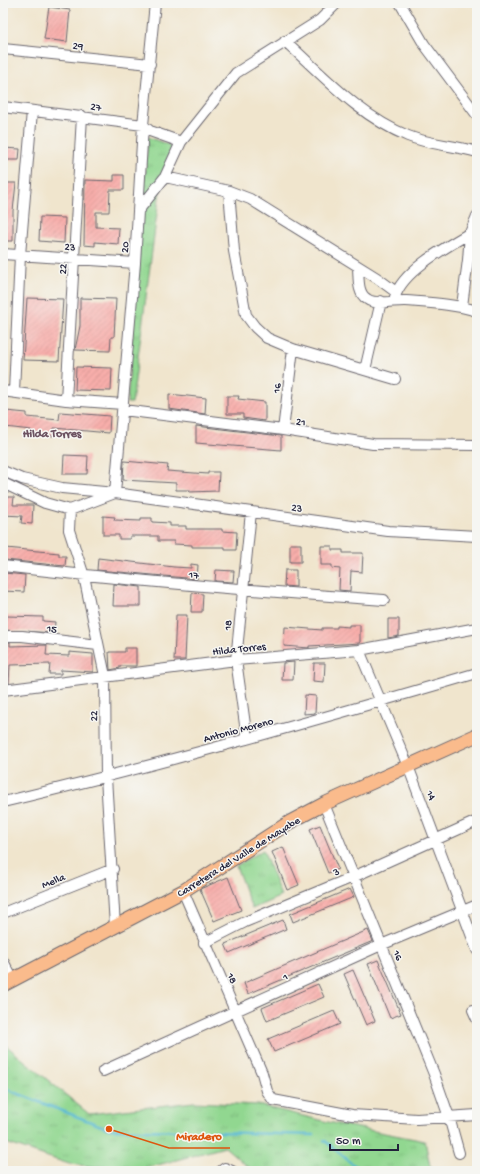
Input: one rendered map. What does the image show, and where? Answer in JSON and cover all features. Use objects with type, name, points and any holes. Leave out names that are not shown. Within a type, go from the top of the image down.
[{"type":"main road","name":"Carretera del Valle de Mayabe","points":[[8,982],[183,891],[290,822],[324,804],[477,735]]},
{"type":"street","name":"20","points":[[115,493],[135,263],[143,125],[155,3]]},
{"type":"street","points":[[138,211],[165,177],[181,142],[236,72],[320,20],[337,3]]},
{"type":"street","points":[[400,3],[424,44],[477,115]]},
{"type":"street","points":[[285,41],[353,104],[382,122],[426,142],[458,146],[477,152]]},
{"type":"street","name":"29","points":[[3,49],[150,64]]},
{"type":"street","name":"27","points":[[3,108],[82,116],[143,125],[150,131],[181,142]]},
{"type":"street","points":[[14,392],[20,255],[32,111]]},
{"type":"street","name":"22","points":[[66,400],[82,116]]},
{"type":"street","points":[[165,177],[229,191],[250,199],[358,268],[395,297]]},
{"type":"street","points":[[229,191],[234,251],[246,315],[267,338],[293,349],[395,379]]},
{"type":"street","points":[[462,306],[473,259],[470,233],[477,216]]},
{"type":"street","points":[[395,297],[414,271],[433,255],[470,233]]},
{"type":"street","name":"23","points":[[3,254],[135,263]]},
{"type":"street","points":[[358,268],[362,296],[372,302],[395,297],[462,306],[477,311]]},
{"type":"street","points":[[365,370],[381,301]]},
{"type":"street","name":"16","points":[[283,430],[293,349]]},
{"type":"street","name":"21","points":[[3,391],[373,444],[477,445]]},
{"type":"street","name":"23","points":[[3,471],[22,478],[62,488],[115,493],[388,531],[477,536]]},
{"type":"street","points":[[3,483],[44,504],[70,510]]},
{"type":"street","name":"23","points":[[70,510],[115,493]]},
{"type":"street","name":"22","points":[[70,510],[69,530],[84,576],[105,676],[106,777],[113,869],[115,927]]},
{"type":"street","name":"18","points":[[247,739],[236,660],[251,512]]},
{"type":"street","name":"17","points":[[3,566],[84,576],[243,590],[384,600]]},
{"type":"street","name":"Hilda Torres","points":[[3,690],[236,660],[358,650],[477,628]]},
{"type":"street","name":"15","points":[[3,636],[22,636],[98,645]]},
{"type":"street","name":"14","points":[[358,650],[408,766],[477,950]]},
{"type":"street","name":"Antonio Moreno","points":[[3,802],[106,777],[247,739],[477,673]]},
{"type":"street","name":"16","points":[[324,804],[407,1005],[449,1117],[459,1153]]},
{"type":"street","name":"3","points":[[204,943],[245,922],[353,877],[477,821]]},
{"type":"street","name":"Mella","points":[[3,913],[113,869]]},
{"type":"street","name":"18","points":[[183,891],[204,943],[262,1073],[267,1091],[273,1100],[352,1115],[417,1119],[477,1115]]},
{"type":"street","name":"1","points":[[103,1071],[381,945],[477,905]]},
{"type":"street","points":[[3,961],[8,982]]},
{"type":"street","points":[[221,1171],[225,1168],[232,1171]]},
{"type":"green space","points":[[148,137],[172,146],[162,175],[132,403],[127,403]]},
{"type":"green space","points":[[263,850],[281,896],[252,909],[236,866]]},
{"type":"green space","points":[[3,1043],[89,1114],[194,1102],[258,1105],[328,1122],[425,1141],[430,1166],[435,1171],[253,1171],[225,1147],[135,1171],[69,1164],[3,1142]]},
{"type":"building","points":[[49,7],[70,10],[67,42],[44,39]]},
{"type":"building","points":[[3,148],[20,149],[19,160],[3,160]]},
{"type":"building","points":[[114,175],[124,175],[124,190],[110,190],[109,212],[96,212],[96,227],[119,228],[118,244],[95,242],[95,246],[84,245],[85,180],[114,181]]},
{"type":"building","points":[[3,183],[16,183],[13,211],[13,241],[3,241]]},
{"type":"building","points":[[40,217],[65,218],[64,243],[39,241]]},
{"type":"building","points":[[27,298],[63,299],[59,361],[23,360]]},
{"type":"building","points":[[80,298],[116,299],[114,337],[111,337],[110,351],[75,350],[80,326]]},
{"type":"building","points":[[76,367],[112,368],[111,391],[75,390]]},
{"type":"building","points":[[169,394],[206,398],[205,414],[169,409]]},
{"type":"building","points":[[227,396],[239,396],[238,399],[265,402],[265,421],[243,418],[243,414],[227,414]]},
{"type":"building","points":[[6,411],[27,413],[27,417],[59,420],[60,412],[110,416],[109,433],[54,428],[54,436],[31,433],[31,430],[5,427]]},
{"type":"building","points":[[196,426],[281,436],[281,450],[196,443]]},
{"type":"building","points":[[64,455],[88,456],[87,474],[63,474]]},
{"type":"building","points":[[124,461],[168,465],[167,471],[208,474],[208,472],[219,472],[218,491],[189,492],[190,490],[176,490],[176,483],[123,480]]},
{"type":"building","points":[[3,497],[14,497],[13,505],[33,505],[32,524],[21,523],[22,516],[3,515]]},
{"type":"building","points":[[103,516],[115,517],[114,520],[141,521],[141,518],[152,518],[152,522],[170,523],[170,526],[186,526],[186,529],[222,529],[222,531],[237,532],[236,550],[225,550],[225,547],[192,547],[192,545],[174,544],[174,541],[158,541],[158,536],[130,536],[130,539],[119,539],[119,535],[103,535]]},
{"type":"building","points":[[290,544],[301,544],[301,562],[290,562]]},
{"type":"building","points":[[321,546],[332,546],[332,550],[343,550],[343,553],[363,553],[362,572],[351,571],[350,591],[339,590],[340,569],[332,568],[332,565],[321,565]]},
{"type":"building","points":[[6,548],[59,553],[59,556],[66,556],[65,566],[5,560]]},
{"type":"building","points":[[98,558],[174,567],[191,568],[191,564],[198,565],[197,579],[97,570]]},
{"type":"building","points":[[216,570],[234,571],[233,582],[215,581]]},
{"type":"building","points":[[285,570],[296,570],[296,587],[284,586]]},
{"type":"building","points":[[4,573],[25,575],[24,592],[3,591]]},
{"type":"building","points":[[114,584],[141,587],[141,606],[113,606]]},
{"type":"building","points":[[192,593],[203,594],[202,612],[191,612]]},
{"type":"building","points":[[176,615],[187,615],[185,660],[174,660]]},
{"type":"building","points":[[6,616],[43,617],[43,621],[55,622],[54,633],[4,630]]},
{"type":"building","points":[[388,619],[399,619],[399,636],[388,638]]},
{"type":"building","points":[[349,625],[360,625],[360,643],[309,646],[309,648],[284,646],[285,627],[322,630],[322,628],[337,628],[337,626],[349,627]]},
{"type":"building","points":[[3,642],[10,642],[10,646],[47,645],[46,655],[69,656],[69,652],[93,654],[93,672],[61,670],[61,674],[49,674],[50,664],[10,665],[9,683],[3,683]]},
{"type":"building","points":[[125,648],[136,648],[136,666],[120,666],[120,668],[110,670],[109,652],[125,652]]},
{"type":"building","points":[[294,662],[293,680],[282,680],[283,663]]},
{"type":"building","points":[[314,663],[325,663],[324,682],[313,681]]},
{"type":"building","points":[[305,695],[316,696],[315,713],[304,714]]},
{"type":"building","points":[[320,825],[338,869],[328,873],[310,829]]},
{"type":"building","points":[[283,847],[299,885],[287,890],[272,852]]},
{"type":"building","points":[[228,877],[241,910],[214,921],[200,889]]},
{"type":"building","points":[[350,889],[354,897],[293,922],[290,914]]},
{"type":"building","points":[[283,920],[286,929],[229,953],[225,944]]},
{"type":"building","points":[[368,930],[373,941],[248,994],[244,983]]},
{"type":"building","points":[[378,960],[401,1014],[390,1018],[368,964]]},
{"type":"building","points":[[353,970],[375,1021],[366,1025],[344,974]]},
{"type":"building","points":[[318,984],[324,997],[267,1021],[262,1008]]},
{"type":"building","points":[[334,1011],[340,1024],[274,1052],[268,1039]]},
{"type":"waterway","points":[[3,1086],[11,1091],[109,1129],[314,1135]]},
{"type":"waterway","points":[[324,1140],[361,1171]]},
{"type":"place","name":"Miradero","points":[[109,1129]]},
{"type":"district","name":"Hilda Torres","points":[[52,433]]}]
